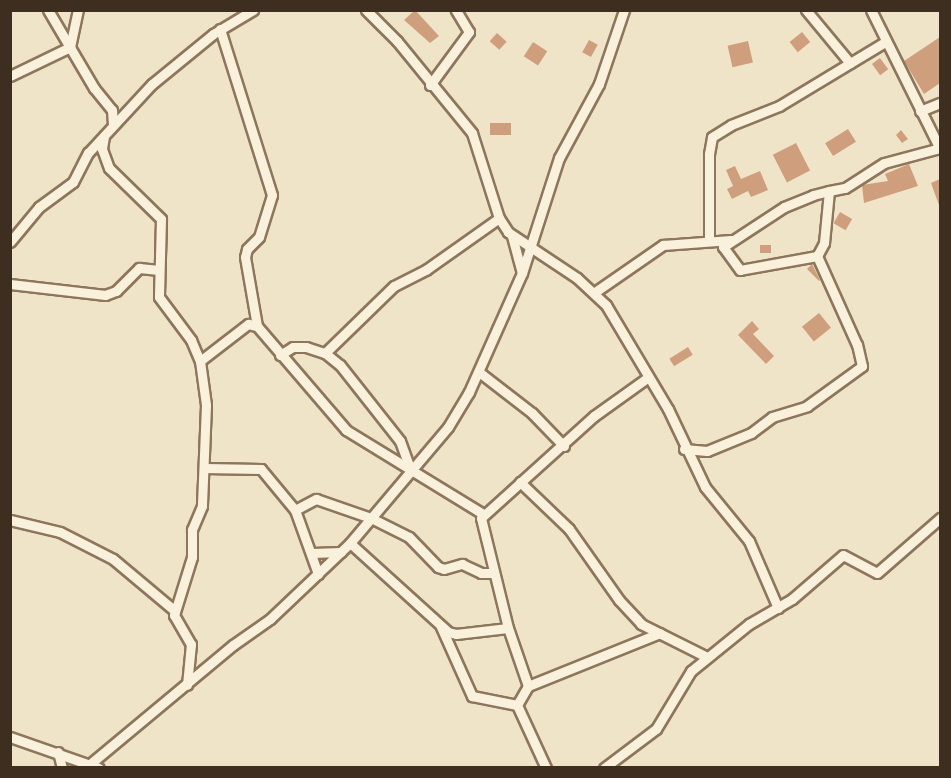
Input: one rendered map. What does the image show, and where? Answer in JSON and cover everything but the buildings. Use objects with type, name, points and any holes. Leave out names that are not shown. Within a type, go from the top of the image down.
[{"type":"street","points":[[48,10],[94,88],[112,110],[113,124]]},
{"type":"street","points":[[70,46],[78,10]]},
{"type":"street","points":[[10,242],[39,207],[73,182],[83,160],[128,109],[220,29],[253,10]]},
{"type":"street","points":[[366,10],[397,41],[430,85],[458,114],[477,142],[499,218],[512,236],[522,273]]},
{"type":"street","points":[[430,85],[469,32],[456,10]]},
{"type":"street","points":[[10,737],[95,766],[233,645],[270,619],[350,543],[465,400],[522,273],[559,158],[599,84],[624,10]]},
{"type":"street","points":[[817,256],[740,270],[723,247],[784,207],[853,185],[884,163],[940,148],[871,10]]},
{"type":"street","points":[[808,12],[850,63]]},
{"type":"street","points":[[220,29],[272,195],[259,237],[247,249],[245,257],[257,326],[346,430],[370,447],[412,468],[483,514]]},
{"type":"street","points":[[709,240],[709,154],[712,137],[731,125],[779,106],[885,42]]},
{"type":"street","points":[[10,76],[70,46]]},
{"type":"street","points":[[920,111],[940,104]]},
{"type":"street","points":[[112,110],[128,109]]},
{"type":"street","points":[[104,136],[102,149],[109,168],[161,219],[159,297],[196,349],[200,361],[206,405],[202,506],[192,530],[192,557],[175,611],[175,619],[191,644],[187,685]]},
{"type":"street","points":[[817,256],[824,243],[829,191]]},
{"type":"street","points":[[325,353],[394,286],[427,269],[499,218]]},
{"type":"street","points":[[512,236],[595,292],[668,409],[684,449],[713,500],[749,541],[778,609]]},
{"type":"street","points":[[595,292],[663,245],[731,240]]},
{"type":"street","points":[[684,449],[707,451],[751,433],[772,417],[807,406],[862,366],[857,345],[817,256]]},
{"type":"street","points":[[10,284],[105,295],[116,291],[139,268],[159,270]]},
{"type":"street","points":[[200,361],[248,324],[257,326]]},
{"type":"street","points":[[280,354],[299,346],[325,353],[346,372],[400,441],[412,468]]},
{"type":"street","points":[[478,372],[532,413],[564,446]]},
{"type":"street","points":[[528,686],[508,627],[481,521],[483,514],[564,446],[594,416],[647,378]]},
{"type":"street","points":[[204,468],[259,468],[295,510],[318,574]]},
{"type":"street","points":[[520,482],[569,529],[631,614],[660,633],[707,657]]},
{"type":"street","points":[[295,510],[316,499],[371,518],[409,537],[438,567],[444,569],[462,564],[481,573],[494,573]]},
{"type":"street","points":[[604,768],[656,729],[687,677],[707,657],[749,624],[778,609],[843,555],[878,573],[940,518]]},
{"type":"street","points":[[10,520],[60,532],[113,560],[175,611]]},
{"type":"street","points":[[350,543],[441,627],[456,634],[508,627]]},
{"type":"street","points":[[312,553],[341,552]]},
{"type":"street","points":[[441,627],[473,698],[517,705]]},
{"type":"street","points":[[517,705],[528,686],[660,633]]},
{"type":"street","points":[[517,705],[546,768]]},
{"type":"street","points":[[58,752],[62,768]]}]
